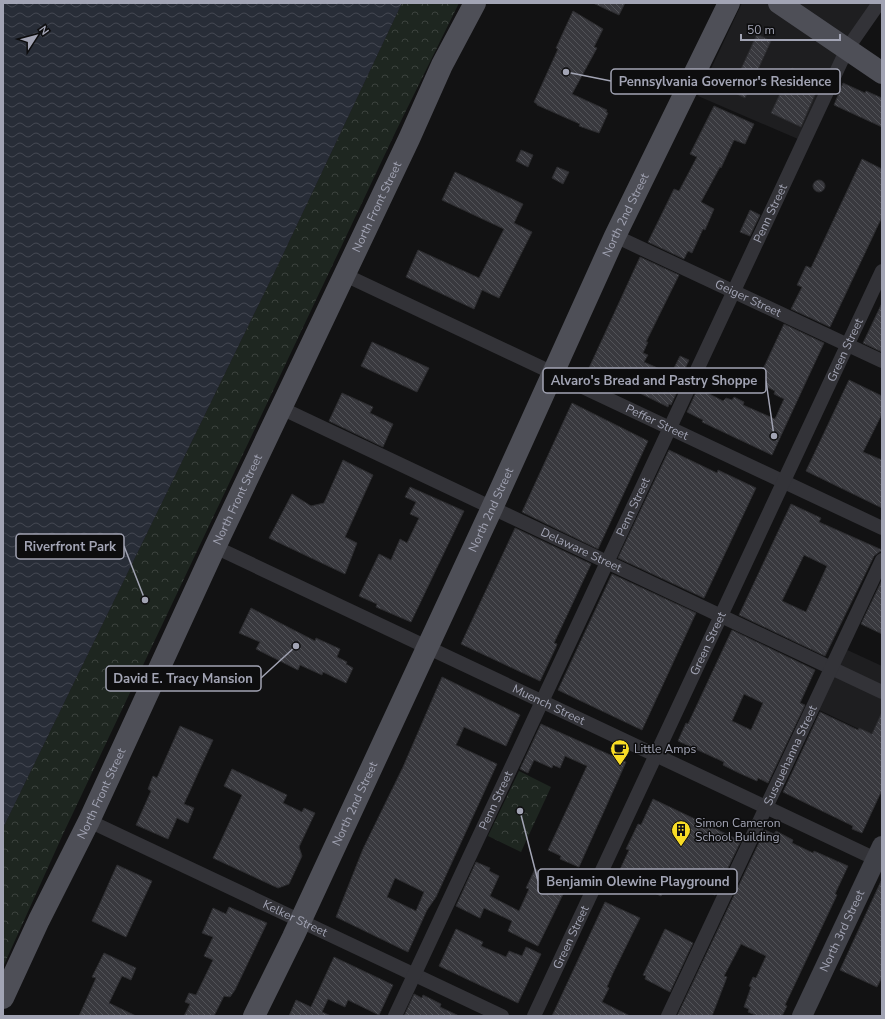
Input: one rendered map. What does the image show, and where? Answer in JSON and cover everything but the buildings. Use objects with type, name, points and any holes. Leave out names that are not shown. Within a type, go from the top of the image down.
[{"type":"main road","name":"North Front Street","points":[[3,998],[39,920],[89,821],[215,547],[345,275],[442,65],[474,3]]},
{"type":"main road","name":"North 2nd Street","points":[[254,1016],[300,921],[492,508],[615,236],[728,3]]},
{"type":"main road","points":[[779,3],[882,73]]},
{"type":"main road","name":"North 3rd Street","points":[[802,1016],[880,856]]},
{"type":"street","name":"Penn Street","points":[[395,1016],[847,49],[879,3]]},
{"type":"street","name":"Geiger Street","points":[[615,236],[882,361]]},
{"type":"street","name":"Green Street","points":[[534,1016],[882,271]]},
{"type":"street","name":"Peffer Street","points":[[345,275],[882,528]]},
{"type":"street","name":"Delaware Street","points":[[281,408],[882,692]]},
{"type":"street","name":"Muench Street","points":[[215,547],[766,807],[880,856]]},
{"type":"street","name":"Susquehanna Street","points":[[668,1016],[882,560]]},
{"type":"street","name":"Kelker Street","points":[[89,821],[502,1016]]},
{"type":"shaded area","points":[[742,3],[875,3],[798,139],[698,96]]},
{"type":"shaded area","points":[[843,648],[882,666],[882,740],[815,708]]},
{"type":"green space","points":[[402,3],[459,3],[396,131],[64,832],[3,967],[3,828],[279,263]]},
{"type":"green space","points":[[519,771],[551,787],[521,852],[488,836]]},
{"type":"water","points":[[3,3],[402,3],[279,263],[3,828]]},
{"type":"place","name":"Pennsylvania Governor's Residence","points":[[566,72]]},
{"type":"place","name":"Alvaro's Bread and Pastry Shoppe","points":[[774,436]]},
{"type":"place","name":"Riverfront Park","points":[[145,600]]},
{"type":"place","name":"David E. Tracy Mansion","points":[[296,646]]},
{"type":"place","name":"Little Amps","points":[[620,766]]},
{"type":"place","name":"Benjamin Olewine Playground","points":[[520,811]]},
{"type":"place","name":"Simon Cameron School Building","points":[[681,847]]}]
